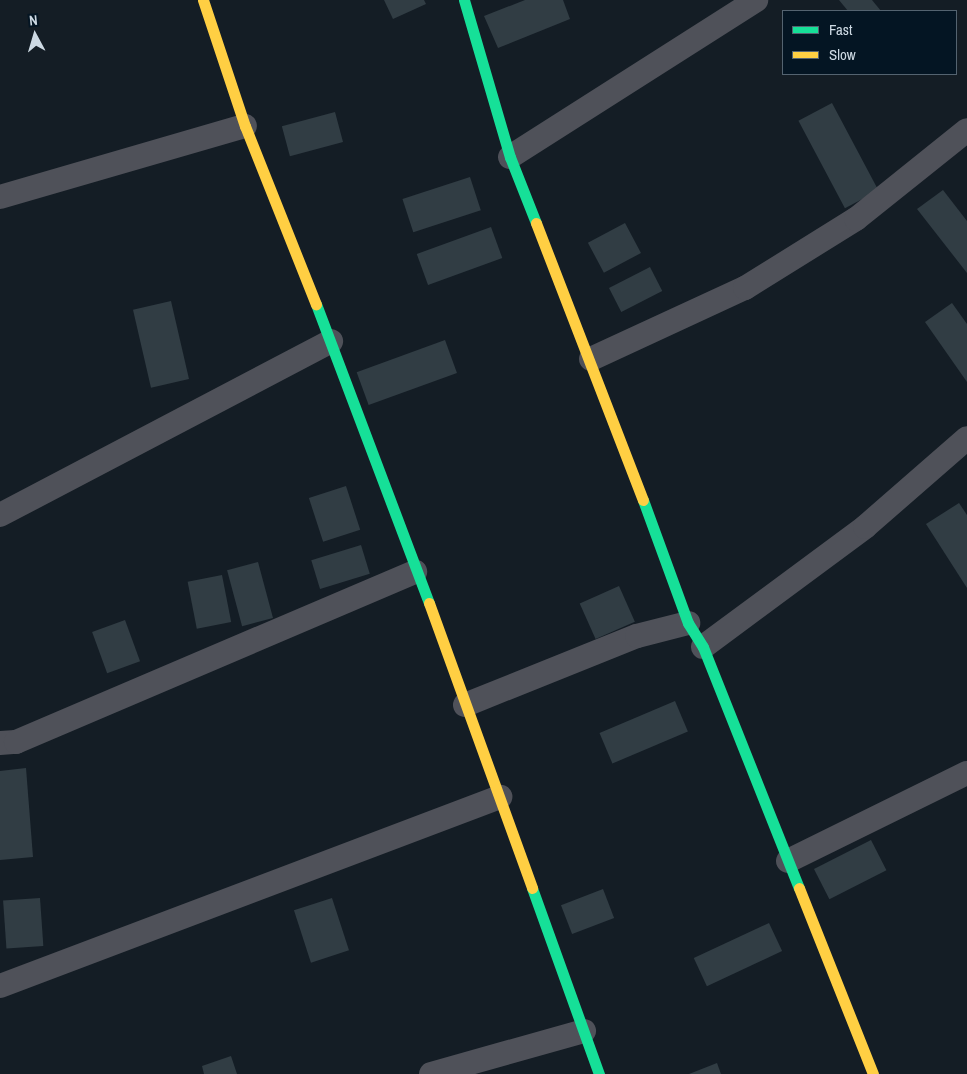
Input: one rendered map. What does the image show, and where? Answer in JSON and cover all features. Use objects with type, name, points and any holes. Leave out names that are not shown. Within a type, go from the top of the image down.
[{"type":"street","points":[[202,0],[245,126],[331,341],[415,572],[500,796],[599,1074]]},
{"type":"street","points":[[464,0],[510,157],[591,360],[688,623],[703,647],[873,1074]]},
{"type":"street","points":[[510,157],[756,0]]},
{"type":"street","points":[[0,197],[245,126]]},
{"type":"street","points":[[591,360],[745,288],[856,219],[967,130]]},
{"type":"street","points":[[0,516],[331,341]]},
{"type":"street","points":[[703,647],[865,527],[967,438]]},
{"type":"street","points":[[0,743],[16,742],[415,572]]},
{"type":"street","points":[[465,705],[653,630],[688,623]]},
{"type":"street","points":[[788,861],[967,773]]},
{"type":"street","points":[[0,986],[500,796]]},
{"type":"street","points":[[431,1074],[584,1031]]},
{"type":"building","points":[[384,0],[424,0],[426,4],[393,19]]},
{"type":"building","points":[[525,0],[563,0],[570,19],[498,48],[484,16]]},
{"type":"building","points":[[839,0],[872,0],[880,10],[847,10]]},
{"type":"building","points":[[832,103],[878,190],[845,208],[798,121]]},
{"type":"building","points":[[335,112],[343,142],[290,156],[282,126]]},
{"type":"building","points":[[470,177],[481,210],[413,232],[402,199]]},
{"type":"building","points":[[943,190],[967,221],[967,273],[917,209]]},
{"type":"building","points":[[625,223],[641,253],[604,273],[588,243]]},
{"type":"building","points":[[491,227],[502,258],[428,285],[417,254]]},
{"type":"building","points":[[650,267],[662,291],[621,312],[609,288]]},
{"type":"building","points":[[171,301],[189,379],[151,388],[133,310]]},
{"type":"building","points":[[952,303],[967,324],[967,382],[925,322]]},
{"type":"building","points":[[445,340],[457,373],[369,405],[357,372]]},
{"type":"building","points":[[346,486],[360,530],[323,542],[309,498]]},
{"type":"building","points":[[959,503],[967,515],[967,588],[926,524]]},
{"type":"building","points":[[361,545],[370,574],[320,589],[311,560]]},
{"type":"building","points":[[258,562],[273,618],[242,626],[227,570]]},
{"type":"building","points":[[222,575],[231,622],[197,629],[188,582]]},
{"type":"building","points":[[619,586],[635,622],[596,639],[580,603]]},
{"type":"building","points":[[125,620],[140,661],[107,673],[92,632]]},
{"type":"building","points":[[675,701],[688,731],[612,763],[600,733]]},
{"type":"building","points":[[26,768],[33,857],[0,860],[0,771]]},
{"type":"building","points":[[871,840],[886,870],[829,899],[814,869]]},
{"type":"building","points":[[603,889],[614,918],[572,934],[561,905]]},
{"type":"building","points":[[40,898],[43,946],[6,948],[3,901]]},
{"type":"building","points":[[332,898],[349,950],[311,963],[294,910]]},
{"type":"building","points":[[769,923],[782,951],[707,986],[694,958]]},
{"type":"building","points":[[231,1056],[237,1074],[204,1074],[202,1066]]},
{"type":"building","points":[[717,1063],[721,1074],[689,1074]]},
{"type":"traffic: fast","points":[[464,0],[510,157],[536,223]]},
{"type":"traffic: fast","points":[[316,304],[429,603]]},
{"type":"traffic: fast","points":[[643,500],[688,623],[703,647],[799,888]]},
{"type":"traffic: fast","points":[[532,888],[599,1074]]},
{"type":"traffic: slow","points":[[203,0],[245,126],[316,304]]},
{"type":"traffic: slow","points":[[536,223],[643,500]]},
{"type":"traffic: slow","points":[[429,603],[532,888]]},
{"type":"traffic: slow","points":[[799,888],[873,1074]]}]
